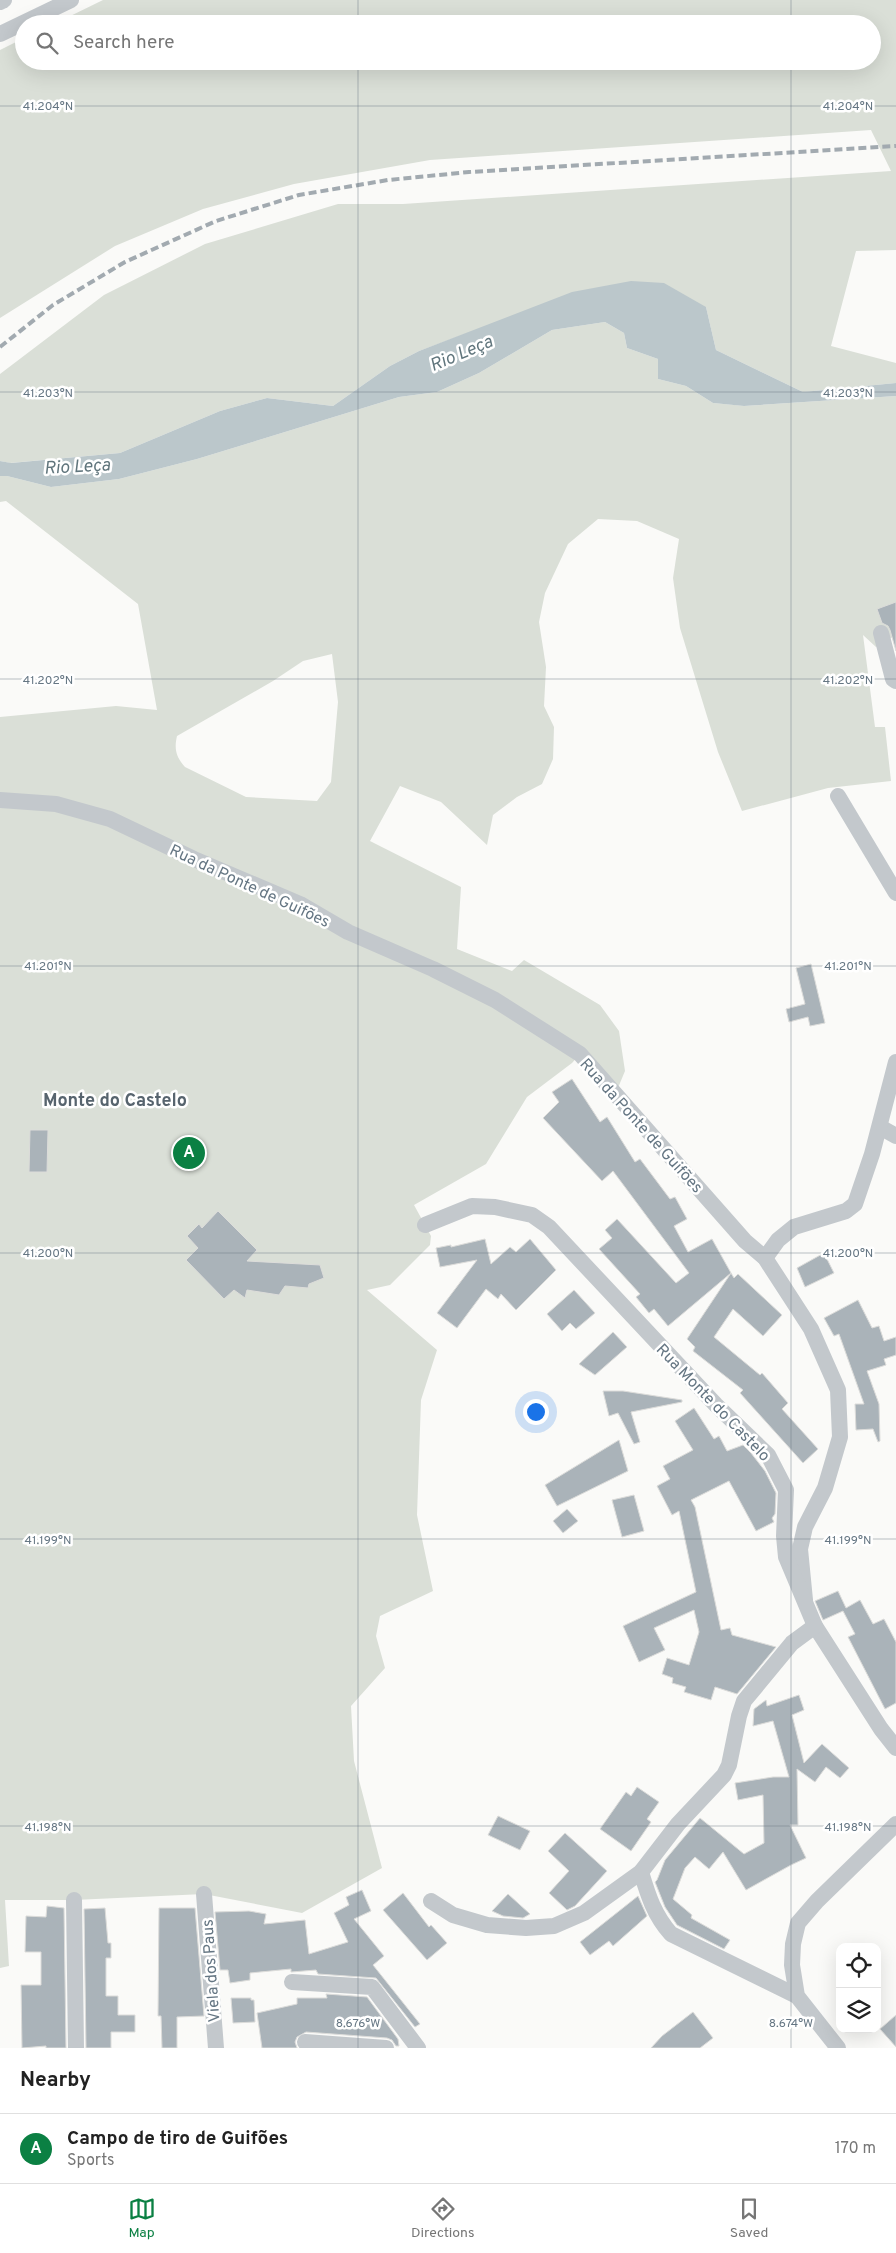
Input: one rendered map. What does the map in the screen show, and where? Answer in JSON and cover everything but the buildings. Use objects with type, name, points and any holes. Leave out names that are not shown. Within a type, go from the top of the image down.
[{"type":"street","points":[[0,2],[4,0]]},
{"type":"street","points":[[40,15],[71,0]]},
{"type":"street","points":[[0,34],[15,27]]},
{"type":"street","points":[[881,633],[893,680],[896,681]]},
{"type":"street","points":[[838,796],[896,893]]},
{"type":"street","name":"Rua da Ponte de Guifões","points":[[0,800],[56,804],[110,819],[194,859],[300,904],[348,932],[433,969],[495,1000],[580,1054],[745,1241],[765,1258],[811,1329],[838,1390],[840,1437],[825,1488],[805,1527],[800,1549],[805,1600]]},
{"type":"street","points":[[878,862],[896,866]]},
{"type":"street","points":[[765,1258],[778,1240],[794,1227],[846,1211],[855,1204],[880,1127],[896,1062]]},
{"type":"street","points":[[880,1127],[896,1136]]},
{"type":"street","name":"Rua Monte do Castelo","points":[[425,1226],[472,1206],[503,1208],[532,1215],[549,1228],[716,1405],[768,1455],[786,1490],[784,1536],[786,1557],[815,1626],[880,1729],[896,1748]]},
{"type":"street","points":[[431,1901],[453,1915],[487,1926],[526,1928],[554,1926],[584,1914],[641,1872],[678,1824],[724,1775],[729,1766],[744,1701],[792,1643],[815,1626]]},
{"type":"street","points":[[797,1996],[792,1965],[793,1944],[798,1924],[817,1900],[896,1824]]},
{"type":"street","points":[[641,1872],[652,1906],[662,1924],[671,1934],[797,1996],[835,2047]]},
{"type":"street","name":"Viela dos Paus","points":[[204,1894],[216,2048]]},
{"type":"street","points":[[74,1900],[76,2048]]},
{"type":"street","points":[[292,1982],[372,1987],[418,2048]]},
{"type":"street","points":[[305,2042],[386,2048]]},
{"type":"shaded area","points":[[103,0],[896,0],[896,250],[856,251],[831,346],[896,363],[896,383],[803,392],[716,350],[706,307],[492,324],[419,351],[390,366],[333,406],[267,398],[220,411],[120,453],[10,463],[0,461],[0,374],[104,295],[205,244],[338,204],[403,204],[891,171],[871,130],[430,160],[294,184],[203,209],[115,246],[0,318],[0,50],[15,42],[15,70],[881,70],[881,15],[72,15]]},
{"type":"shaded area","points":[[605,322],[624,333],[627,348],[658,359],[658,379],[686,386],[713,403],[745,406],[896,396],[896,635],[876,647],[863,635],[875,727],[885,727],[891,781],[828,788],[742,811],[718,752],[680,628],[673,578],[679,539],[637,521],[598,519],[568,544],[545,593],[539,622],[546,667],[544,706],[554,727],[553,759],[542,784],[517,797],[493,815],[487,845],[441,802],[400,786],[370,841],[461,887],[457,949],[512,971],[524,960],[600,1005],[619,1031],[625,1071],[615,1095],[580,1054],[572,1063],[527,1097],[486,1164],[414,1205],[431,1236],[430,1245],[390,1285],[367,1290],[437,1350],[421,1400],[417,1515],[433,1591],[380,1616],[376,1636],[385,1668],[351,1706],[354,1761],[382,1868],[302,1913],[204,1894],[74,1900],[5,1900],[9,1966],[0,1968],[0,717],[116,706],[157,710],[138,604],[6,501],[0,502],[0,476],[51,487],[119,479],[197,459],[399,397],[437,392],[479,373],[552,330]],"holes":[[[332,654],[338,702],[331,782],[317,801],[246,797],[185,767],[176,753],[177,736],[273,681],[303,661]]]},
{"type":"water","name":"Rio Leça","points":[[631,281],[664,283],[706,307],[716,350],[803,392],[896,383],[896,396],[744,406],[713,403],[686,386],[658,379],[658,359],[627,348],[624,333],[605,322],[552,330],[479,373],[437,392],[399,397],[197,459],[119,479],[51,487],[0,476],[0,461],[11,463],[120,453],[220,411],[267,398],[333,406],[390,366],[419,351],[572,292]]},
{"type":"railway","points":[[0,347],[53,305],[125,262],[216,221],[299,195],[388,180],[469,172],[896,146]]},
{"type":"place","name":"Campo de tiro de Guifões","points":[[189,1153]]},
{"type":"district","name":"Monte do Castelo","points":[[115,1100]]}]
